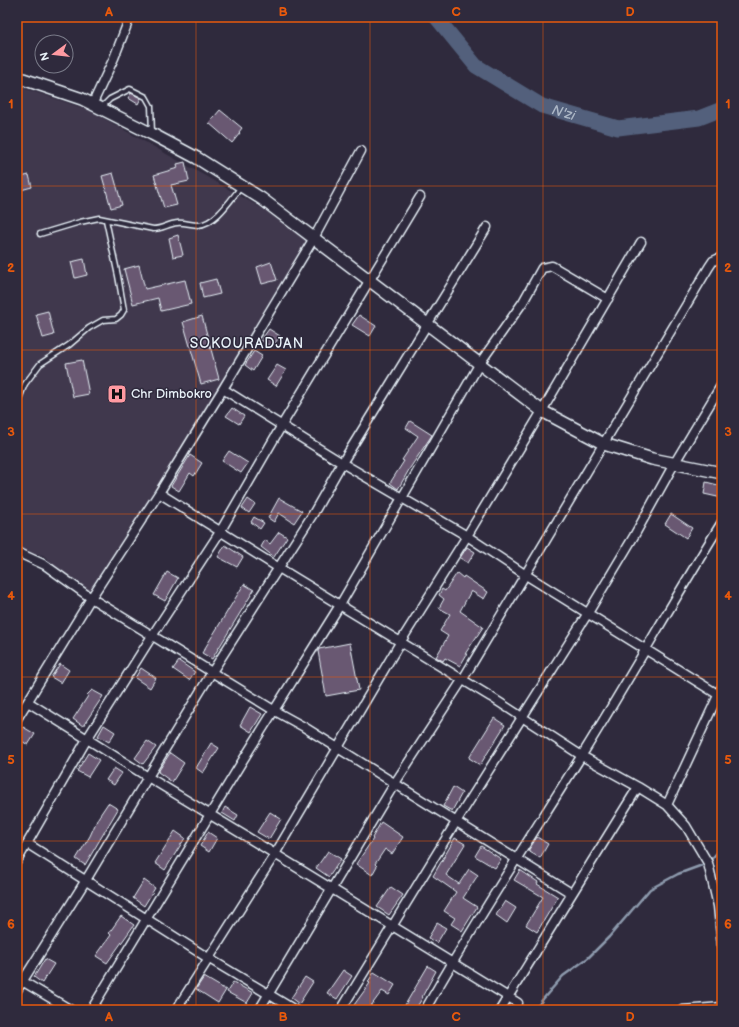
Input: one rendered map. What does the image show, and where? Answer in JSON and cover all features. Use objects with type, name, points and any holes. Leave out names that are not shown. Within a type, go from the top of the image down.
[{"type":"main road","points":[[17,77],[63,92],[152,134],[197,158],[242,186],[262,199],[542,411],[604,444],[674,464],[722,473]]},
{"type":"street","points":[[96,107],[130,17]]},
{"type":"street","points":[[17,719],[90,598],[159,493],[223,389],[314,238],[361,152]]},
{"type":"street","points":[[17,861],[87,739],[220,532],[282,425],[420,197]]},
{"type":"street","points":[[17,990],[20,979],[86,880],[212,672],[313,514],[342,463],[487,227]]},
{"type":"street","points":[[176,1010],[275,854],[401,641],[467,536],[542,411],[641,242]]},
{"type":"street","points":[[259,1010],[395,783],[463,680],[709,266],[714,261],[722,257]]},
{"type":"street","points":[[91,1010],[210,814],[340,605],[480,363],[523,302],[542,268],[552,266],[608,299]]},
{"type":"street","points":[[341,1010],[456,822],[588,614],[674,464],[722,384]]},
{"type":"street","points":[[223,389],[342,463],[467,536],[644,650],[720,696]]},
{"type":"street","points":[[159,493],[220,532],[401,641],[523,717],[582,756],[668,804],[686,826],[708,863],[720,905],[722,947]]},
{"type":"street","points":[[425,1010],[452,962],[515,859],[582,756],[644,650],[722,522]]},
{"type":"street","points":[[17,552],[45,565],[90,598],[274,711],[304,727],[571,893]]},
{"type":"street","points":[[668,804],[720,696],[722,687]]},
{"type":"street","points":[[28,702],[518,1003]]},
{"type":"street","points":[[500,1010],[638,787]]},
{"type":"street","points":[[28,844],[208,958],[295,1010]]},
{"type":"street","points":[[20,979],[71,1010]]},
{"type":"street","points":[[682,1010],[722,1007]]},
{"type":"lane","points":[[96,107],[130,89],[146,98],[151,106],[152,134]]},
{"type":"lane","points":[[40,234],[99,218],[158,229],[170,224],[179,223],[199,225],[214,219],[242,186]]},
{"type":"lane","points":[[17,404],[25,384],[40,364],[69,346],[89,328],[103,320],[116,319],[121,316],[124,310],[106,220]]},
{"type":"shaded area","name":"Chr Dimbokro","points":[[17,86],[89,110],[314,238],[91,598],[43,555],[17,550]]},
{"type":"building","points":[[131,93],[141,98],[138,104],[128,98]]},
{"type":"building","points":[[220,110],[242,128],[232,143],[209,123]]},
{"type":"building","points":[[185,162],[189,181],[171,185],[177,205],[164,208],[154,175],[178,168],[177,164]]},
{"type":"building","points":[[113,173],[122,205],[111,208],[102,176]]},
{"type":"building","points":[[29,175],[32,187],[17,191],[17,178]]},
{"type":"building","points":[[178,235],[183,255],[173,257],[169,238]]},
{"type":"building","points":[[84,259],[87,275],[75,278],[71,262]]},
{"type":"building","points":[[271,262],[277,280],[262,284],[257,267]]},
{"type":"building","points":[[139,265],[145,289],[185,280],[191,304],[161,311],[158,298],[133,304],[124,269]]},
{"type":"building","points":[[216,279],[220,294],[203,298],[200,283]]},
{"type":"building","points":[[48,311],[54,335],[43,338],[36,314]]},
{"type":"building","points":[[359,315],[376,326],[370,336],[352,325]]},
{"type":"building","points":[[202,316],[219,379],[201,384],[183,322]]},
{"type":"building","points":[[269,329],[280,336],[273,346],[270,346],[261,340]]},
{"type":"building","points":[[254,351],[262,356],[253,371],[245,365]]},
{"type":"building","points":[[82,360],[89,394],[73,397],[66,363]]},
{"type":"building","points":[[277,365],[286,370],[276,386],[267,380]]},
{"type":"building","points":[[232,408],[244,416],[239,424],[226,416]]},
{"type":"building","points":[[410,421],[432,435],[398,489],[390,483],[404,461],[402,460],[418,436],[406,428]]},
{"type":"building","points":[[229,451],[248,463],[241,473],[222,461]]},
{"type":"building","points":[[190,455],[202,463],[194,476],[190,473],[179,491],[171,486]]},
{"type":"building","points":[[706,482],[722,486],[722,498],[704,494]]},
{"type":"building","points":[[279,498],[302,511],[294,523],[279,513],[274,522],[268,518]]},
{"type":"building","points":[[248,499],[255,504],[249,513],[242,508]]},
{"type":"building","points":[[671,514],[692,528],[686,538],[665,524]]},
{"type":"building","points":[[254,517],[264,523],[260,529],[251,522]]},
{"type":"building","points":[[279,532],[287,537],[274,557],[261,547],[265,540],[270,544]]},
{"type":"building","points":[[225,545],[243,557],[237,567],[218,557]]},
{"type":"building","points":[[467,547],[475,552],[468,563],[460,558]]},
{"type":"building","points":[[167,572],[178,578],[165,601],[154,595]]},
{"type":"building","points":[[457,573],[488,592],[484,599],[471,591],[460,611],[483,627],[465,654],[467,654],[460,666],[445,658],[443,661],[436,657],[448,636],[440,631],[450,614],[439,608],[444,599],[439,595],[442,589],[445,591]]},
{"type":"building","points":[[244,584],[254,590],[212,659],[202,653]]},
{"type":"building","points":[[350,643],[359,690],[326,696],[318,651],[319,649]]},
{"type":"building","points":[[179,661],[195,672],[189,680],[173,669]]},
{"type":"building","points":[[60,664],[69,670],[61,683],[51,677]]},
{"type":"building","points":[[141,668],[156,678],[150,688],[135,678]]},
{"type":"building","points":[[92,690],[103,696],[83,726],[73,719],[88,696],[87,695]]},
{"type":"building","points":[[250,707],[262,714],[251,732],[240,725]]},
{"type":"building","points":[[494,718],[505,725],[480,765],[469,758]]},
{"type":"building","points":[[104,725],[115,732],[109,742],[98,736]]},
{"type":"building","points":[[23,727],[35,734],[28,745],[17,738]]},
{"type":"building","points":[[147,741],[156,747],[143,764],[135,758]]},
{"type":"building","points":[[211,743],[219,748],[203,773],[196,768]]},
{"type":"building","points":[[88,753],[99,760],[88,777],[77,771]]},
{"type":"building","points":[[170,753],[184,763],[172,782],[158,772]]},
{"type":"building","points":[[114,768],[122,773],[114,785],[106,780]]},
{"type":"building","points":[[453,787],[462,793],[452,811],[443,806]]},
{"type":"building","points":[[108,803],[118,809],[85,865],[76,859],[90,836],[98,818]]},
{"type":"building","points":[[225,807],[238,815],[235,821],[222,813]]},
{"type":"building","points":[[270,812],[281,819],[269,839],[257,832]]},
{"type":"building","points":[[381,822],[403,837],[392,854],[385,849],[375,864],[377,866],[372,875],[356,864],[373,839],[372,838]]},
{"type":"building","points":[[175,831],[185,838],[165,870],[155,863]]},
{"type":"building","points":[[208,832],[217,838],[209,852],[200,846]]},
{"type":"building","points":[[537,837],[548,844],[540,858],[528,851]]},
{"type":"building","points":[[455,838],[465,844],[446,875],[459,884],[469,869],[478,875],[463,898],[477,907],[462,931],[451,924],[455,918],[444,911],[456,892],[433,876]]},
{"type":"building","points":[[481,846],[501,859],[495,868],[475,856]]},
{"type":"building","points":[[328,851],[341,859],[329,877],[316,868]]},
{"type":"building","points":[[520,870],[538,882],[537,884],[558,897],[537,932],[526,925],[543,897],[514,880]]},
{"type":"building","points":[[144,880],[155,888],[144,906],[133,898]]},
{"type":"building","points":[[391,887],[403,895],[389,915],[377,907]]},
{"type":"building","points":[[505,901],[516,908],[507,923],[496,915]]},
{"type":"building","points":[[121,916],[134,925],[107,963],[96,956],[111,935],[109,933]]},
{"type":"building","points":[[437,923],[446,928],[437,943],[428,938]]},
{"type":"building","points":[[45,959],[54,964],[42,983],[34,977]]},
{"type":"building","points":[[428,966],[436,971],[423,997],[415,1010],[413,1010],[405,1005]]},
{"type":"building","points":[[343,970],[352,976],[337,999],[327,993]]},
{"type":"building","points":[[374,972],[395,985],[389,995],[382,991],[368,1010],[362,1010],[354,1005],[370,983],[368,982]]},
{"type":"building","points":[[204,977],[226,990],[218,1003],[196,989]]},
{"type":"building","points":[[305,977],[313,982],[299,1004],[291,998]]},
{"type":"building","points":[[233,982],[253,993],[247,1003],[227,992]]},
{"type":"waterway","name":"N'zi","points":[[436,17],[476,66],[542,106],[618,128],[699,118],[722,109]]},
{"type":"waterway","points":[[535,1010],[563,976],[588,958],[609,937],[650,889],[678,874],[708,863],[722,847]]},
{"type":"place","name":"Chr Dimbokro","points":[[117,394]]},
{"type":"district","name":"SOKOURADJAN","points":[[247,343]]}]
